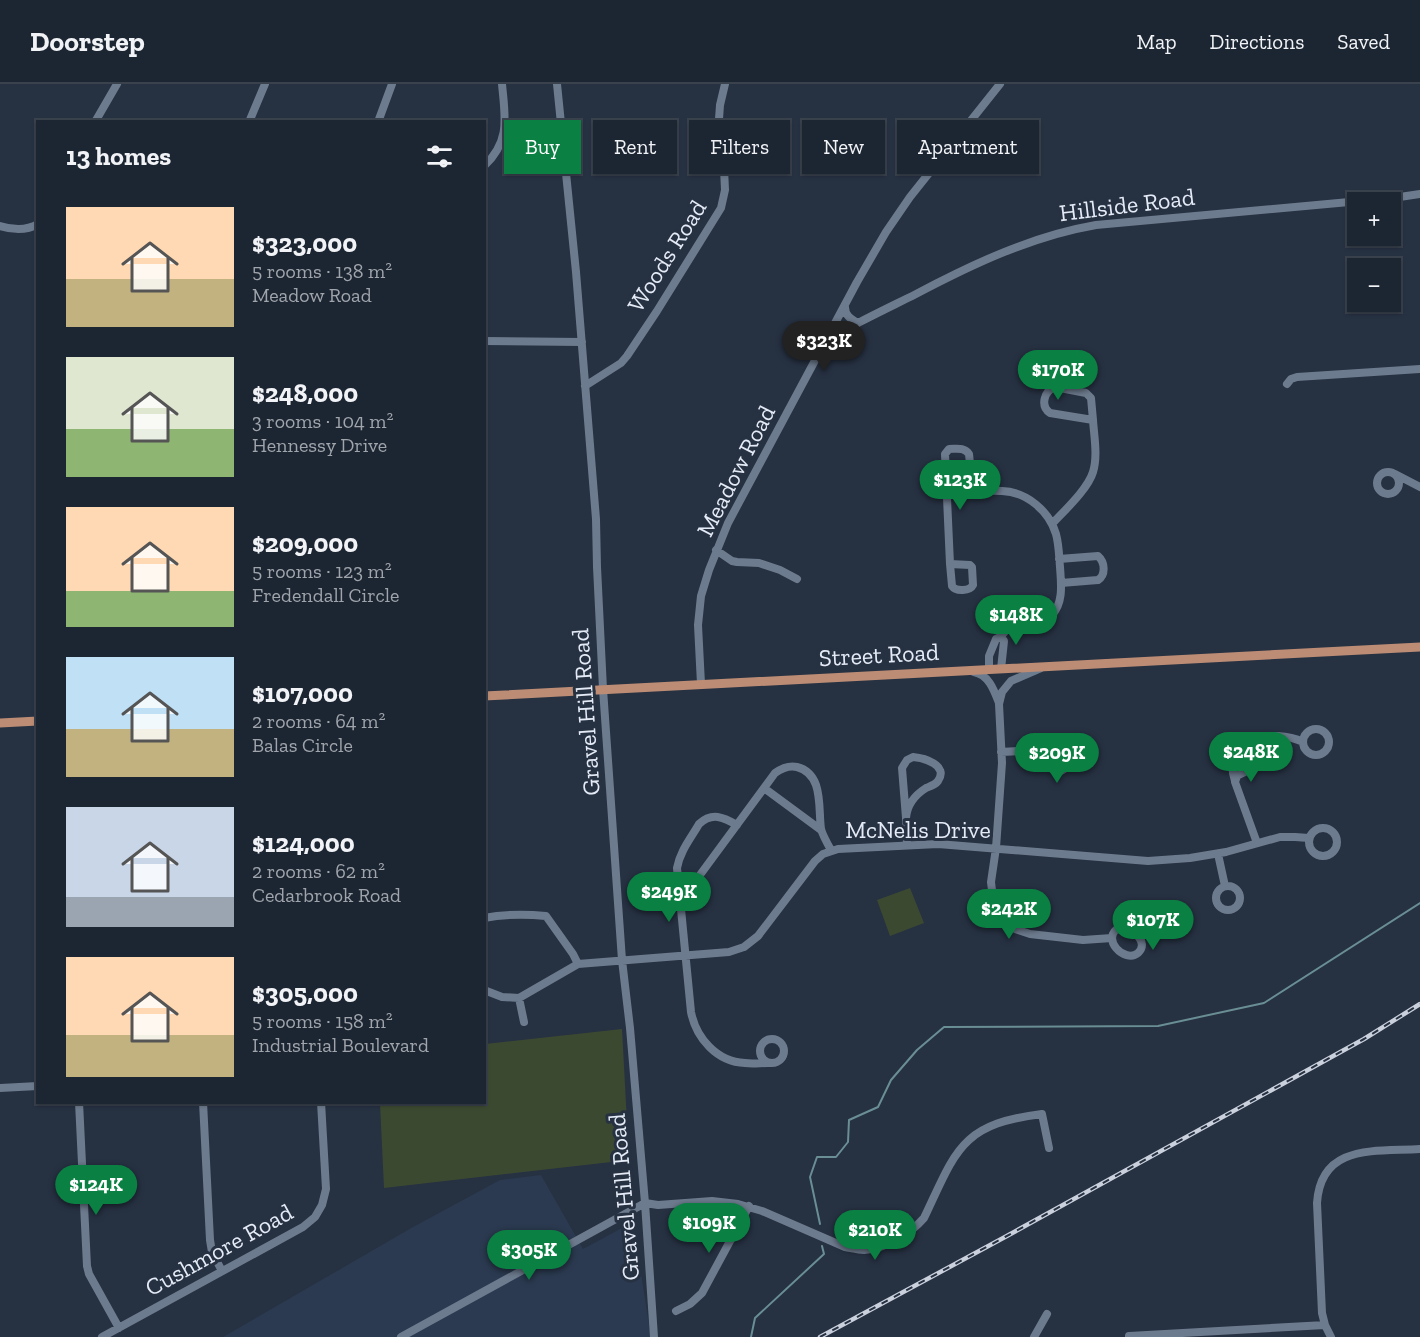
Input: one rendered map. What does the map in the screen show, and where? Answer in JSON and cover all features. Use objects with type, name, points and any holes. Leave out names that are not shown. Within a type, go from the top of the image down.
[{"type":"main road","name":"Street Road","points":[[486,696],[1420,647]]},
{"type":"main road","points":[[0,723],[36,721]]},
{"type":"street","points":[[96,120],[117,84]]},
{"type":"street","points":[[250,120],[265,84]]},
{"type":"street","points":[[379,120],[392,84]]},
{"type":"street","points":[[486,164],[499,150],[504,136],[506,122],[502,84]]},
{"type":"street","name":"Gravel Hill Road","points":[[557,84],[582,342],[596,519],[603,689],[622,960],[645,1203],[654,1337]]},
{"type":"street","name":"Woods Road","points":[[585,386],[621,363],[627,356],[721,208],[725,190],[719,119],[725,84]]},
{"type":"street","name":"Meadow Road","points":[[701,684],[698,639],[701,596],[716,550],[741,499],[886,232],[910,196],[1000,84]]},
{"type":"street","name":"Hillside Road","points":[[820,352],[858,323],[976,264],[1061,232],[1096,225],[1420,194]]},
{"type":"street","points":[[0,226],[14,230],[36,225]]},
{"type":"street","points":[[845,305],[847,316],[858,323]]},
{"type":"street","points":[[486,341],[582,342]]},
{"type":"street","points":[[1287,384],[1297,377],[1420,369]]},
{"type":"street","points":[[1052,524],[1088,484],[1095,464],[1093,420],[1091,398],[1086,393],[1055,387],[1048,390],[1044,405],[1047,412],[1093,420]]},
{"type":"street","points":[[950,564],[945,454],[949,449],[964,449],[969,454],[973,492]]},
{"type":"street","points":[[1394,474],[1420,487]]},
{"type":"street","points":[[946,493],[1002,491],[1018,494],[1035,503],[1047,516],[1058,543],[1060,583],[1058,606],[1050,618],[1042,623],[1014,626],[996,639],[989,656],[989,669]]},
{"type":"street","points":[[716,550],[732,561],[759,563],[797,579]]},
{"type":"street","points":[[1059,559],[1098,556],[1103,563],[1104,574],[1098,580],[1060,583]]},
{"type":"street","points":[[1001,637],[1004,641],[1001,669]]},
{"type":"street","points":[[1045,666],[1011,681],[1002,692],[999,704],[1002,762],[996,848],[991,882],[993,899],[997,910],[1011,926],[1022,932],[1083,940],[1112,938]]},
{"type":"street","points":[[967,670],[981,673],[988,680],[999,704]]},
{"type":"street","points":[[1257,843],[1235,782],[1232,767],[1236,753],[1249,740],[1287,736],[1303,742]]},
{"type":"street","points":[[1235,782],[1241,773],[1255,766],[1264,757],[1270,746],[1267,739]]},
{"type":"street","points":[[1001,753],[1040,750]]},
{"type":"street","points":[[906,818],[908,806],[926,789],[938,782],[941,771],[935,764],[917,757],[909,758],[902,768],[907,845]]},
{"type":"street","points":[[679,888],[697,879],[780,769],[793,766],[805,770],[815,782],[818,788],[822,830],[831,850]]},
{"type":"street","points":[[764,788],[822,830]]},
{"type":"street","points":[[737,825],[728,819],[709,817],[699,824],[678,860],[693,1020],[705,1042],[719,1054],[737,1062],[768,1063]]},
{"type":"street","name":"McNelis Drive","points":[[578,964],[729,952],[744,946],[758,936],[809,867],[831,850],[938,844],[1148,861],[1218,854],[1280,837],[1309,838]]},
{"type":"street","points":[[1218,854],[1225,886]]},
{"type":"street","points":[[486,918],[524,914],[546,916],[578,964],[519,998],[502,997],[486,991]]},
{"type":"street","points":[[519,998],[524,1022]]},
{"type":"street","points":[[0,1088],[36,1086]]},
{"type":"street","points":[[79,1104],[87,1266],[89,1274],[119,1328]]},
{"type":"street","points":[[203,1104],[210,1240],[212,1251],[222,1271]]},
{"type":"street","name":"Cushmore Road","points":[[102,1337],[303,1227],[315,1217],[322,1205],[326,1190],[321,1104]]},
{"type":"street","points":[[401,1337],[645,1203],[658,1205],[712,1201],[749,1206],[845,1247],[863,1250],[889,1243],[917,1226],[924,1218],[957,1152],[974,1135],[986,1128],[1018,1117],[1042,1114],[1049,1148]]},
{"type":"street","points":[[1331,1337],[1322,1313],[1317,1203],[1319,1185],[1323,1176],[1332,1165],[1350,1155],[1420,1149]]},
{"type":"street","points":[[676,1311],[690,1304],[702,1293],[749,1206]]},
{"type":"street","points":[[1034,1337],[1047,1314]]},
{"type":"street","points":[[1129,1336],[1325,1325]]},
{"type":"shaded area","points":[[541,1175],[583,1249],[633,1222],[651,1337],[223,1337],[413,1227],[500,1180]]},
{"type":"green space","points":[[910,888],[924,923],[890,936],[877,900]]},
{"type":"green space","points":[[622,1029],[629,1160],[384,1188],[380,1104],[486,1104],[486,1044]]},
{"type":"waterway","points":[[820,1224],[810,1177],[817,1157],[836,1157],[848,1142],[849,1120],[878,1107],[891,1080],[917,1050],[944,1027],[1158,1026],[1264,1003],[1420,903]]},
{"type":"waterway","points":[[751,1337],[755,1318],[824,1254],[822,1246]]},
{"type":"railway","points":[[820,1337],[1364,1039],[1420,1004]]}]
